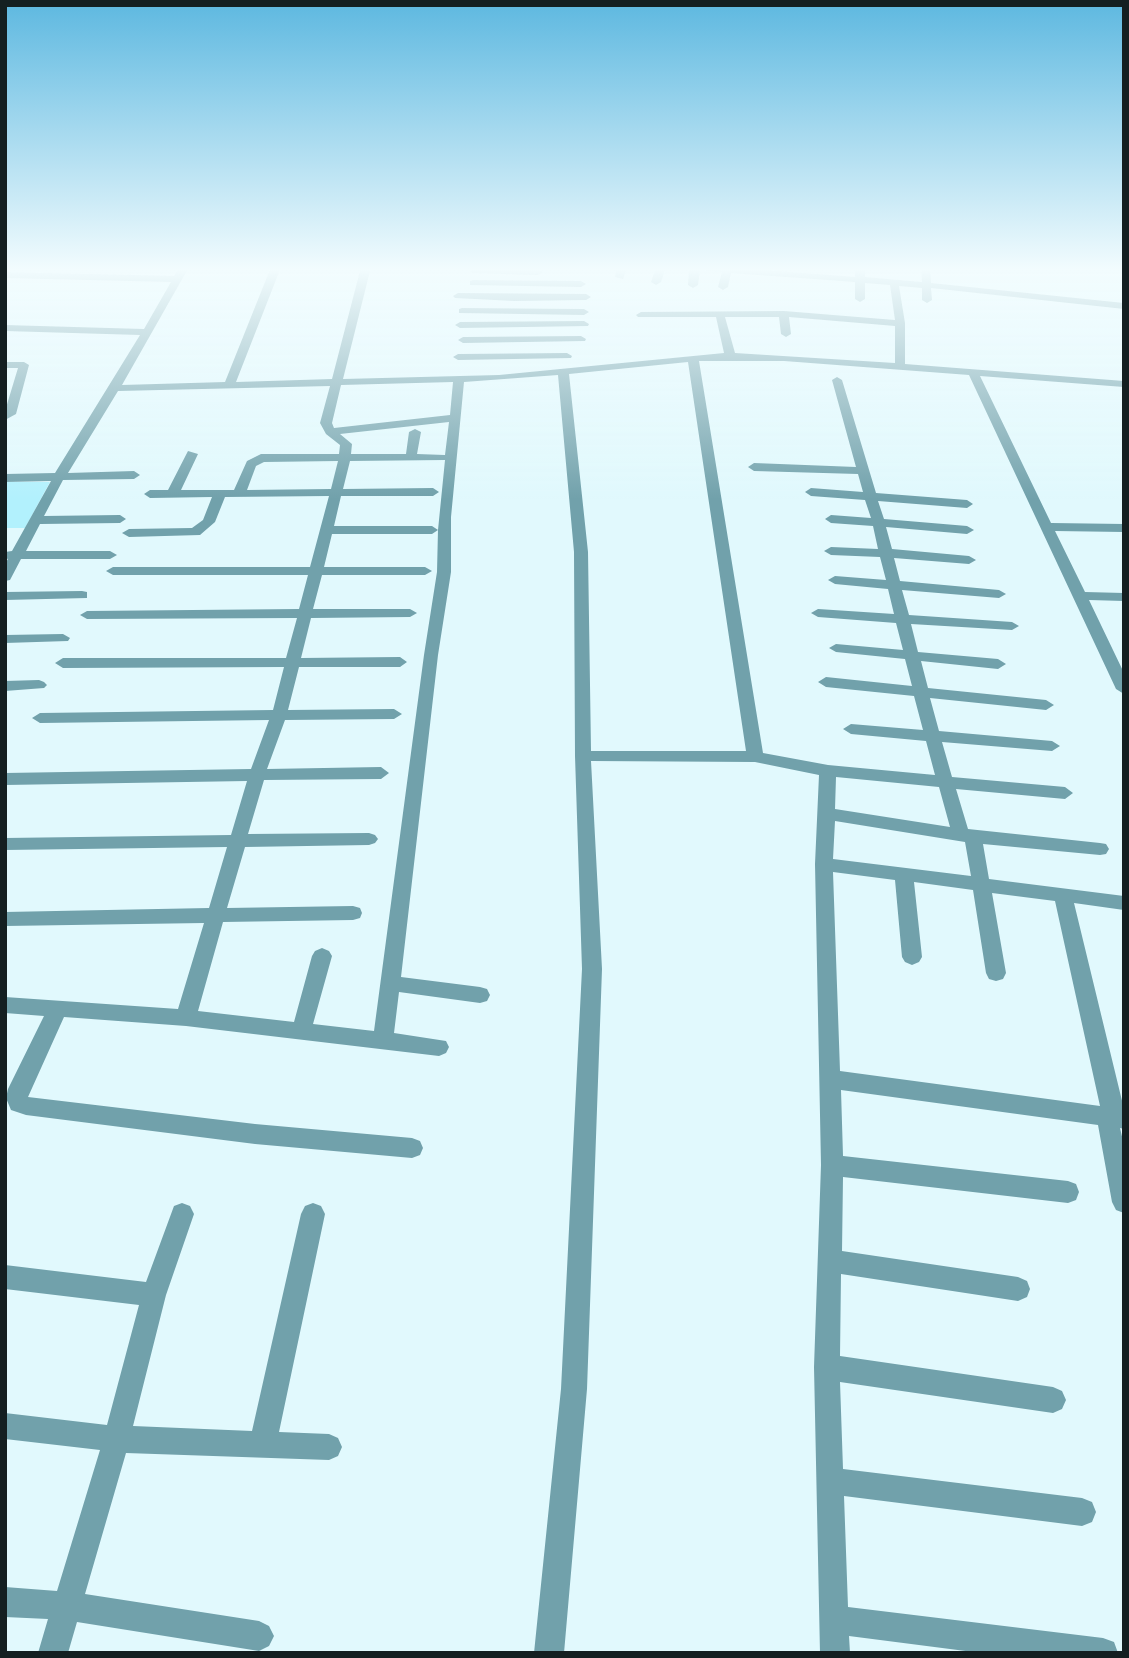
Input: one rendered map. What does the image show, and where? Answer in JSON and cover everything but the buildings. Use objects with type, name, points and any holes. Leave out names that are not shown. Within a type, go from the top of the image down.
[{"type":"street","points":[[5,576],[11,555],[37,520],[59,477],[115,388],[139,344]]},
{"type":"street","points":[[229,385],[245,344]]},
{"type":"street","points":[[186,1018],[257,775],[279,716],[345,458],[346,444],[334,435],[326,423],[347,344]]},
{"type":"street","points":[[509,356],[510,344]]},
{"type":"street","points":[[727,344],[730,356]]},
{"type":"street","points":[[900,344],[900,368]]},
{"type":"street","points":[[458,357],[567,356]]},
{"type":"street","points":[[115,388],[459,380],[730,356],[1120,381]]},
{"type":"street","points":[[693,358],[755,757]]},
{"type":"street","points":[[5,365],[24,365],[10,414],[5,417]]},
{"type":"street","points":[[549,1653],[574,1389],[592,969],[583,756],[581,552],[563,372]]},
{"type":"street","points":[[973,373],[1123,686]]},
{"type":"street","points":[[383,1041],[429,669],[444,572],[445,517],[459,380]]},
{"type":"street","points":[[837,380],[878,522],[944,780],[967,835],[981,884],[996,973]]},
{"type":"street","points":[[323,458],[334,435],[455,418]]},
{"type":"street","points":[[411,457],[415,432]]},
{"type":"street","points":[[173,493],[192,454]]},
{"type":"street","points":[[239,493],[251,464],[257,459],[441,457]]},
{"type":"street","points":[[754,467],[864,471]]},
{"type":"street","points":[[5,478],[134,475]]},
{"type":"street","points":[[150,494],[433,492]]},
{"type":"street","points":[[811,492],[967,504]]},
{"type":"street","points":[[129,533],[195,532],[209,522],[220,493]]},
{"type":"street","points":[[37,520],[120,519]]},
{"type":"street","points":[[831,519],[967,530]]},
{"type":"street","points":[[1047,527],[1124,528]]},
{"type":"street","points":[[327,530],[432,530]]},
{"type":"street","points":[[831,551],[886,552],[969,560]]},
{"type":"street","points":[[11,555],[110,555]]},
{"type":"street","points":[[113,571],[425,571]]},
{"type":"street","points":[[835,580],[999,594]]},
{"type":"street","points":[[5,596],[82,595]]},
{"type":"street","points":[[1080,596],[1124,597]]},
{"type":"street","points":[[818,612],[1012,626]]},
{"type":"street","points":[[87,615],[410,613]]},
{"type":"street","points":[[5,639],[63,638]]},
{"type":"street","points":[[836,649],[998,664]]},
{"type":"street","points":[[63,663],[400,662]]},
{"type":"street","points":[[826,682],[1046,705]]},
{"type":"street","points":[[5,686],[39,685]]},
{"type":"street","points":[[40,718],[394,714]]},
{"type":"street","points":[[851,729],[1052,746]]},
{"type":"street","points":[[583,756],[755,757],[809,769],[1065,793]]},
{"type":"street","points":[[828,771],[824,864],[832,1165],[827,1367],[835,1653]]},
{"type":"street","points":[[5,779],[381,773]]},
{"type":"street","points":[[825,813],[967,835],[1100,849]]},
{"type":"street","points":[[5,844],[369,839]]},
{"type":"street","points":[[824,864],[1124,903]]},
{"type":"street","points":[[904,875],[912,957]]},
{"type":"street","points":[[1063,894],[1115,1118],[1124,1202]]},
{"type":"street","points":[[5,919],[353,913]]},
{"type":"street","points":[[301,1032],[322,956]]},
{"type":"street","points":[[390,983],[480,995]]},
{"type":"street","points":[[5,1005],[186,1018],[439,1047]]},
{"type":"street","points":[[59,1007],[19,1090],[19,1103],[26,1106],[255,1134],[412,1148]]},
{"type":"street","points":[[828,1079],[1115,1118]]},
{"type":"street","points":[[832,1165],[1068,1192]]},
{"type":"street","points":[[53,1653],[117,1439],[154,1295],[182,1214]]},
{"type":"street","points":[[264,1443],[313,1214]]},
{"type":"street","points":[[829,1261],[1018,1289]]},
{"type":"street","points":[[5,1277],[154,1295]]},
{"type":"street","points":[[827,1367],[1053,1399]]},
{"type":"street","points":[[5,1426],[117,1439],[329,1447]]},
{"type":"street","points":[[832,1481],[1082,1512]]},
{"type":"street","points":[[5,1602],[67,1606],[259,1636]]},
{"type":"street","points":[[835,1620],[1103,1653]]},
{"type":"shaded area","points":[[5,482],[50,482],[25,528],[5,528]]}]
